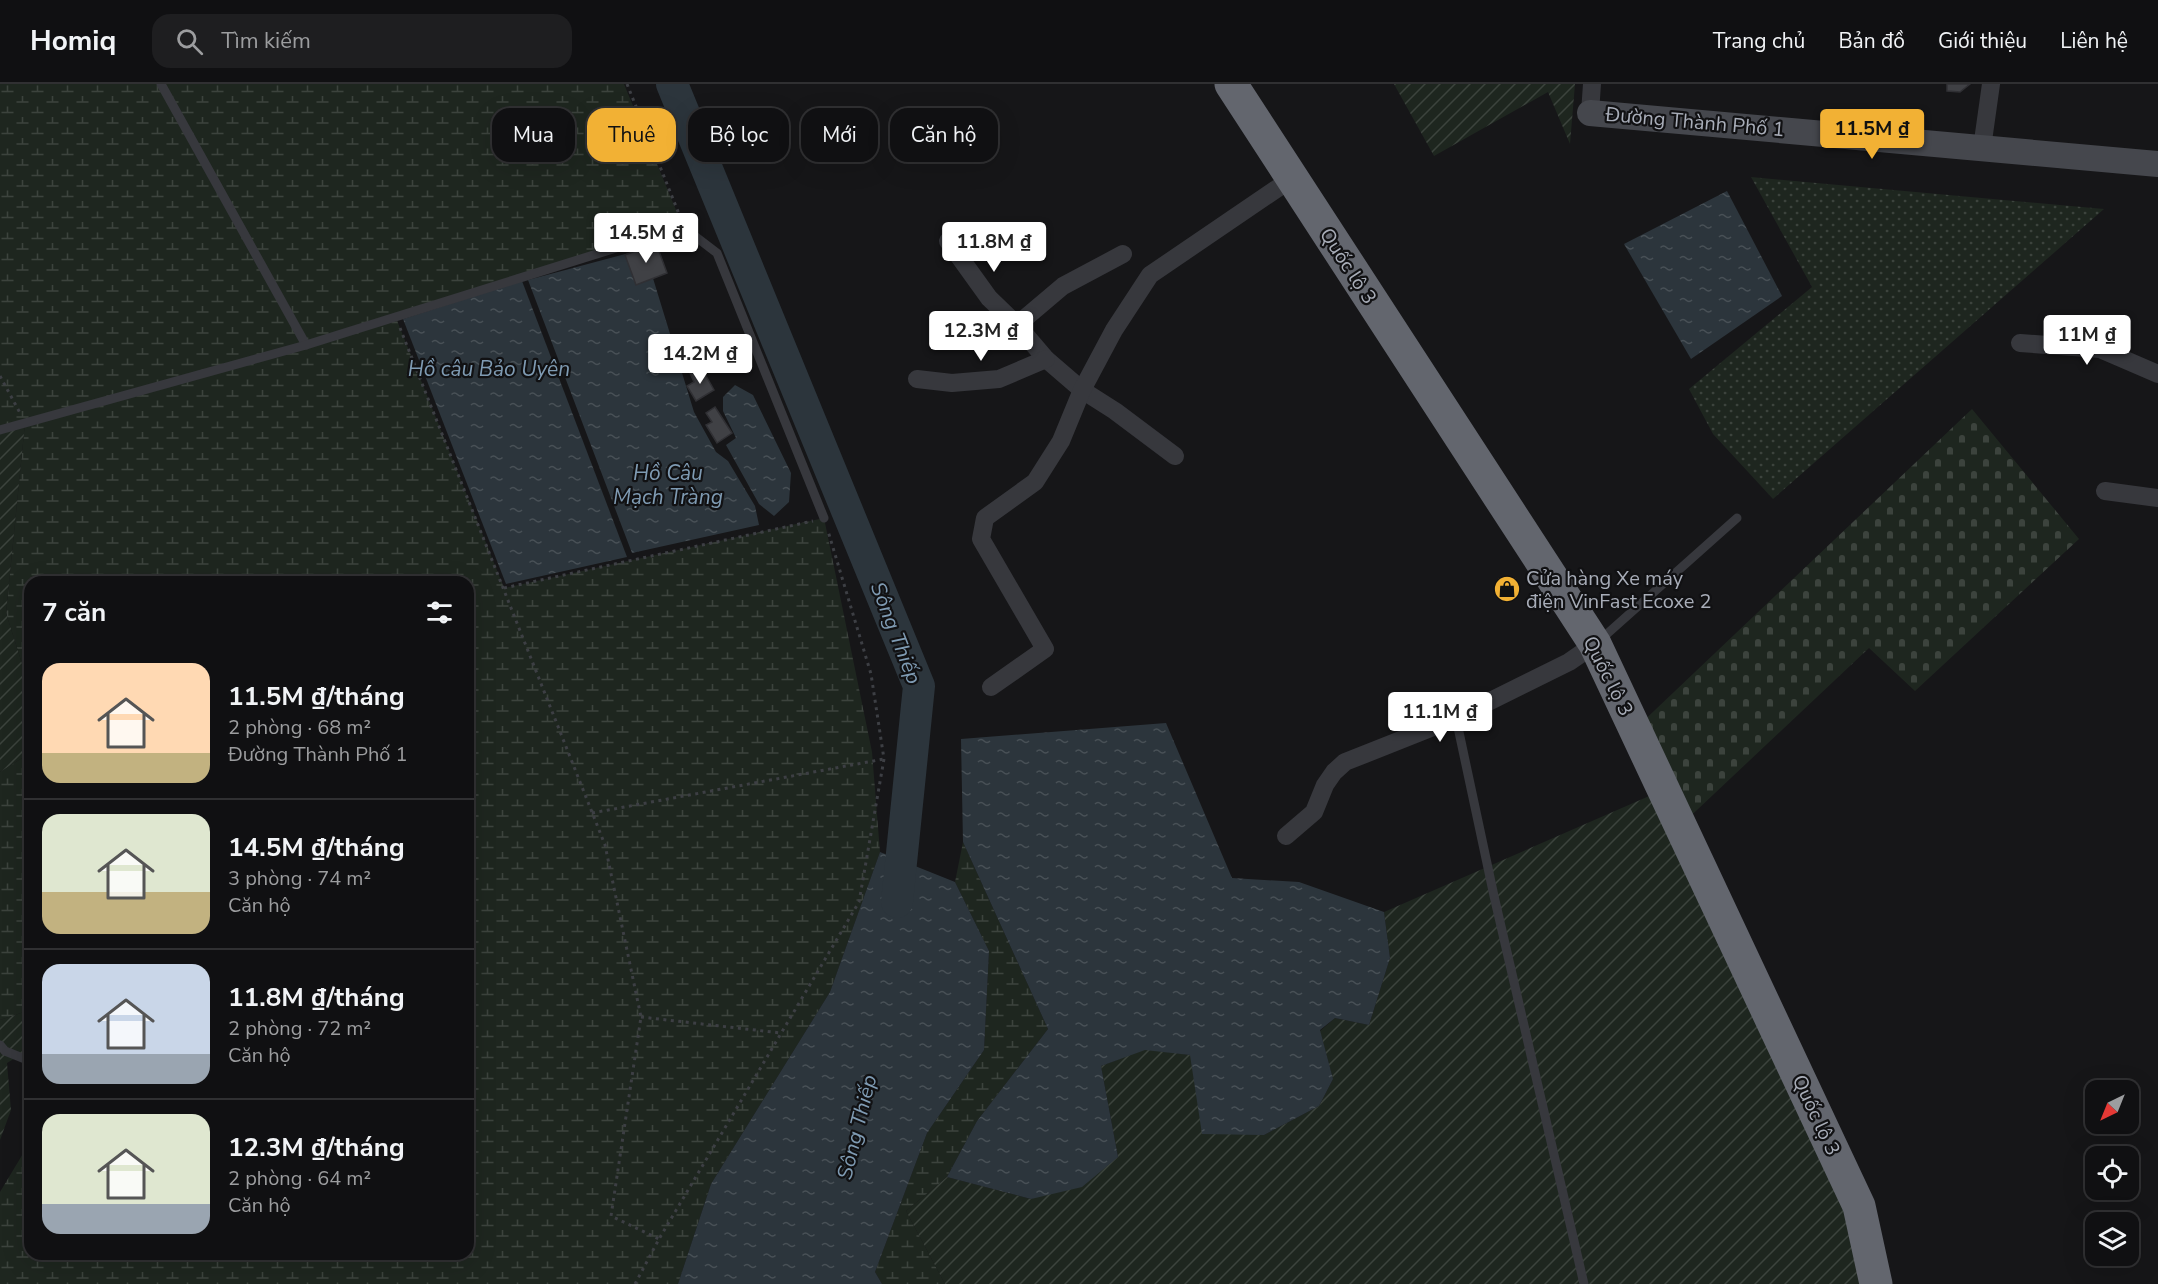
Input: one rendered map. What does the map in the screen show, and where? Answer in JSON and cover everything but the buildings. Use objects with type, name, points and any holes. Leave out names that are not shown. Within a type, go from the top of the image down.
[{"type":"highway","name":"Quốc lộ 3","points":[[1231,84],[1595,644],[1859,1206],[1876,1284]]},
{"type":"street","points":[[1590,112],[1592,84]]},
{"type":"street","points":[[1982,148],[1991,84]]},
{"type":"street","name":"Đường Thành Phố 1","points":[[1590,112],[2158,164]]},
{"type":"street","points":[[991,687],[1046,649],[981,539],[986,518],[1035,482],[1060,441],[1082,390],[1114,330],[1150,275],[1291,179]]},
{"type":"street","points":[[948,241],[989,298],[1017,325],[1046,359],[1082,390],[1115,411],[1174,456]]},
{"type":"street","points":[[1017,325],[1063,286],[1122,254]]},
{"type":"street","points":[[2020,343],[2100,349],[2158,374]]},
{"type":"street","points":[[916,379],[952,383],[999,379],[1046,359]]},
{"type":"street","points":[[2105,491],[2158,498]]},
{"type":"street","points":[[1286,836],[1314,812],[1325,785],[1345,762],[1456,718],[1569,662],[1595,644]]},
{"type":"lane","points":[[161,84],[306,345]]},
{"type":"lane","points":[[0,430],[306,345],[683,227],[717,253],[824,518]]},
{"type":"lane","points":[[1595,644],[1737,518]]},
{"type":"lane","points":[[1456,718],[1494,896],[1584,1284]]},
{"type":"lane","points":[[0,1045],[5,1051],[24,1059]]},
{"type":"path","points":[[627,84],[683,227]]},
{"type":"path","points":[[396,318],[605,845],[640,1017],[610,1216],[659,1239]]},
{"type":"path","points":[[0,376],[25,423]]},
{"type":"path","points":[[504,588],[824,518],[871,674],[884,759],[859,902],[659,1239],[635,1284]]},
{"type":"path","points":[[592,813],[884,759]]},
{"type":"path","points":[[640,1017],[781,1033]]},
{"type":"green space","points":[[0,84],[624,84],[634,108],[587,108],[587,162],[656,162],[683,227],[396,318],[504,588],[824,518],[872,752],[880,852],[830,992],[711,1184],[678,1284],[0,1284],[0,1192],[24,1152],[24,1260],[474,1260],[474,576],[24,576],[24,670],[6,613],[25,423],[0,430]]},
{"type":"green space","points":[[1394,84],[1575,84],[1570,144],[1548,92],[1434,156]]},
{"type":"green space","points":[[1751,177],[2104,209],[1773,499],[1713,434],[1689,389],[1812,287]]},
{"type":"green space","points":[[1972,409],[2079,539],[1915,691],[1869,648],[1680,826],[1635,729]]},
{"type":"green space","points":[[25,423],[6,613],[24,670],[24,757],[0,772],[0,430]]},
{"type":"green space","points":[[24,757],[24,1012],[0,1020],[0,772]]},
{"type":"green space","points":[[1663,790],[1876,1284],[945,1284],[906,1211],[947,1177],[1031,1199],[1118,1157],[1101,1066],[1145,1049],[1190,1055],[1264,1135],[1319,1106],[1333,1079],[1320,1031],[1335,1018],[1369,1025],[1390,958],[1384,912]]},
{"type":"green space","points":[[963,842],[1048,1029],[977,1121],[947,1177],[906,1211],[945,1284],[882,1284],[875,1272],[927,1133],[984,1050],[989,951],[955,882]]},
{"type":"green space","points":[[24,1012],[24,1053],[7,1063],[11,1110],[0,1140],[0,1020]]},
{"type":"water","points":[[1727,191],[1782,296],[1691,359],[1624,244]]},
{"type":"water","name":"Hồ Câu Mạch Tràng","points":[[644,249],[694,412],[716,452],[728,461],[755,506],[759,525],[632,553],[528,280]]},
{"type":"water","name":"Hồ câu Bảo Uyên","points":[[522,281],[627,557],[506,584],[403,319]]},
{"type":"water","points":[[735,385],[753,395],[791,473],[789,502],[774,516],[759,504],[726,445],[736,438],[723,411],[723,397]]},
{"type":"water","points":[[1166,723],[1232,878],[1299,882],[1384,912],[1390,958],[1369,1025],[1335,1018],[1320,1030],[1333,1079],[1319,1106],[1264,1135],[1202,1134],[1190,1055],[1145,1050],[1101,1066],[1118,1157],[1082,1187],[1031,1199],[947,1177],[977,1121],[1048,1029],[963,842],[961,739]]},
{"type":"water","points":[[880,852],[955,882],[989,951],[984,1050],[927,1133],[875,1272],[882,1284],[678,1284],[711,1184],[830,992]]},
{"type":"waterway","name":"Sông Thiếp","points":[[672,84],[919,686],[897,902]]},
{"type":"place","name":"Cửa hàng Xe máy điện VinFast Ecoxe 2","points":[[1507,589]]}]
